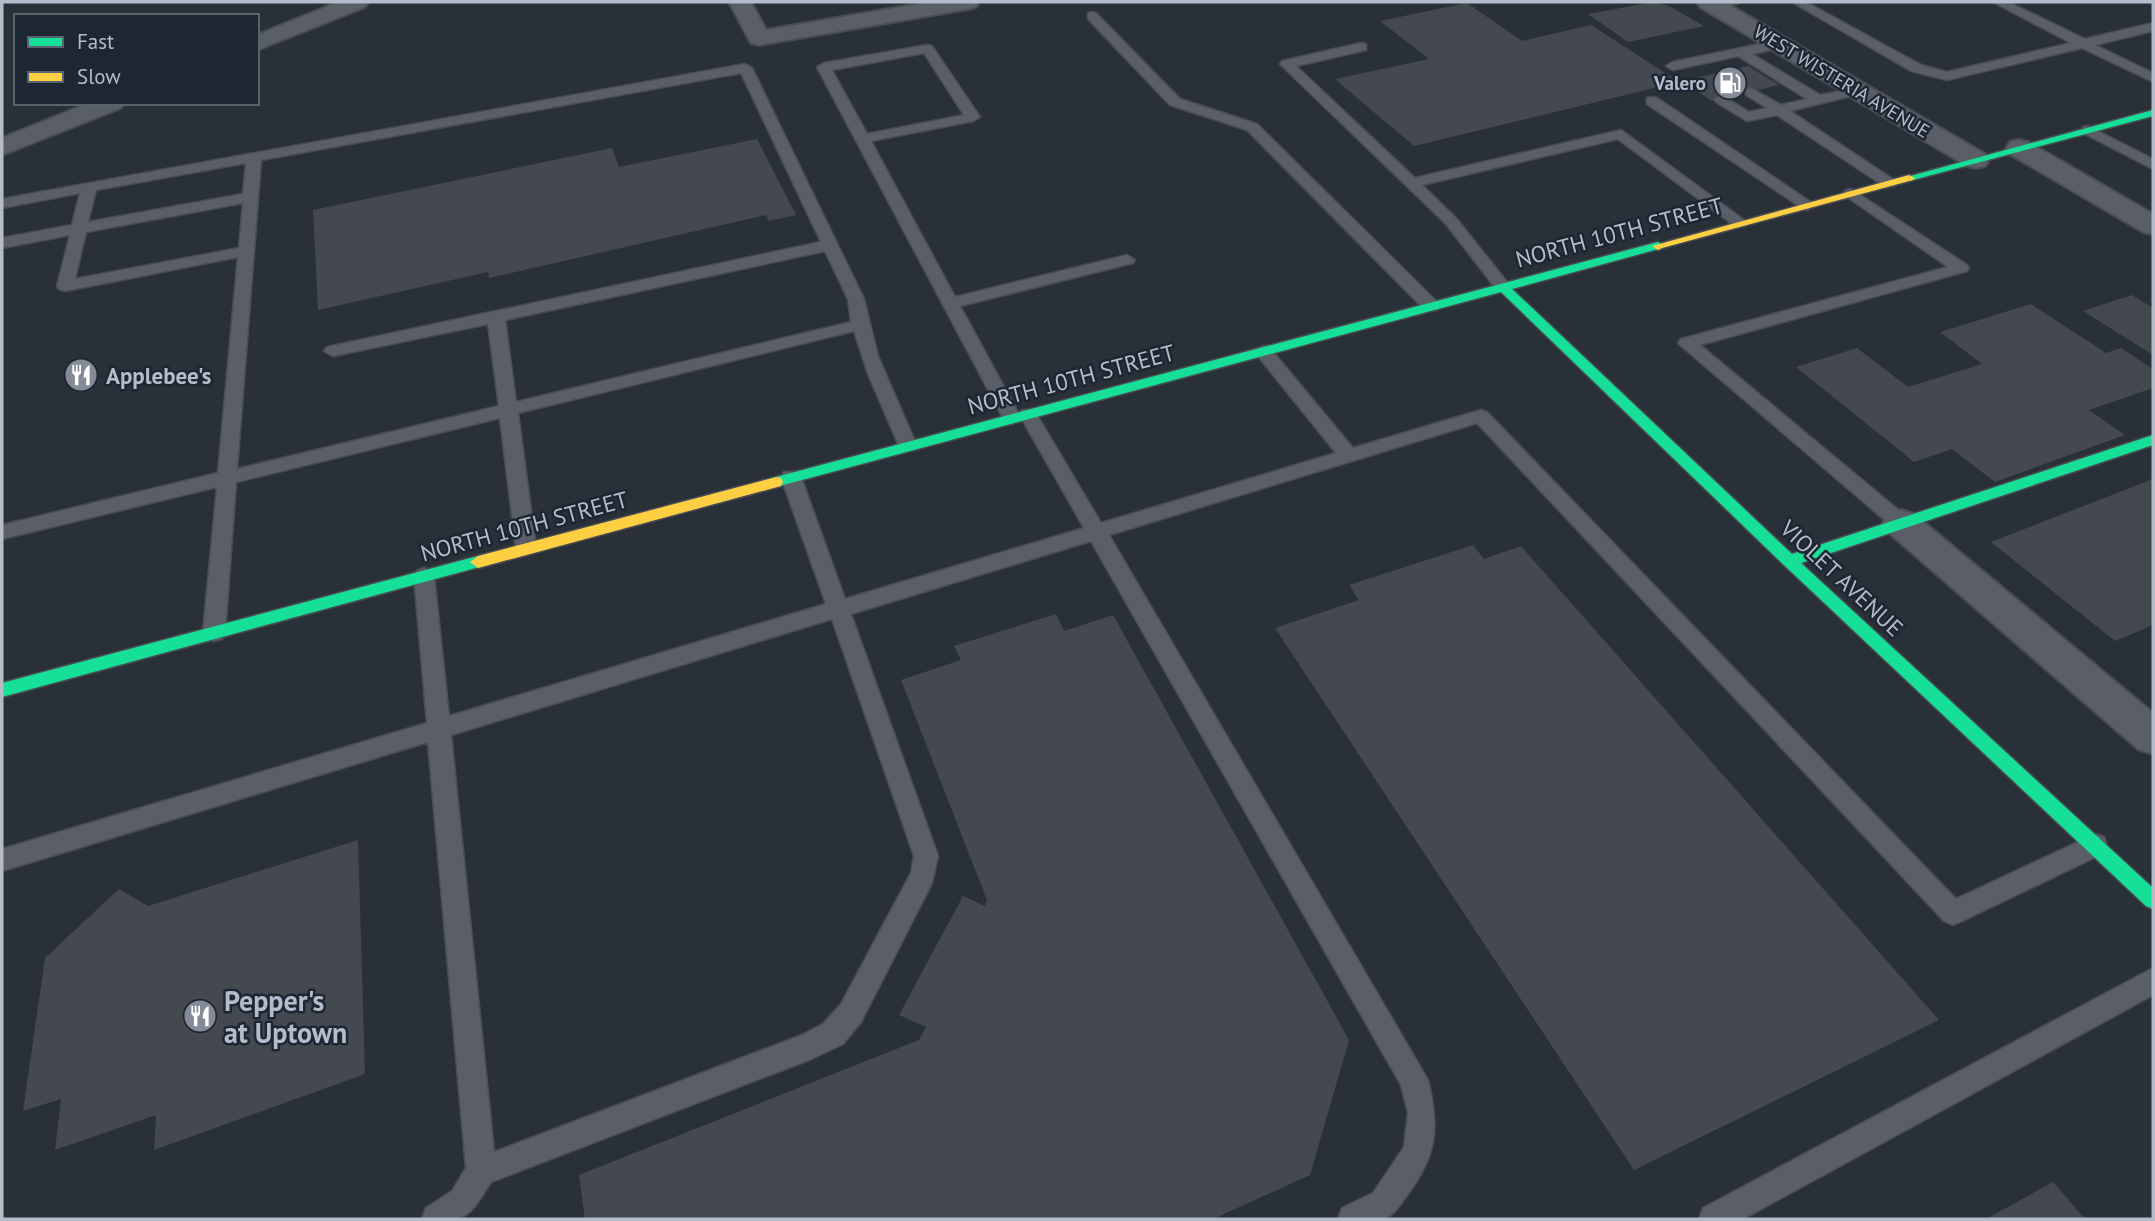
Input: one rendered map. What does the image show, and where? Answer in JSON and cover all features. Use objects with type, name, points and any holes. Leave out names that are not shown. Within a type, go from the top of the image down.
[{"type":"main road","name":"NORTH 10TH STREET","points":[[2,690],[2153,113]]},
{"type":"main road","name":"VIOLET AVENUE","points":[[1503,286],[1789,561],[2153,900]]},
{"type":"main road","points":[[1789,561],[2153,440]]},
{"type":"street","points":[[259,42],[357,2]]},
{"type":"street","points":[[740,2],[759,38],[968,2]]},
{"type":"street","name":"WEST WISTERIA AVENUE","points":[[1720,3],[1779,44],[1976,160]]},
{"type":"street","points":[[2,148],[107,105]]},
{"type":"street","points":[[2019,148],[2153,226]]},
{"type":"street","points":[[1901,523],[2153,737]]},
{"type":"lane","points":[[1798,2],[1933,74],[1947,76],[2153,27]]},
{"type":"lane","points":[[1999,2],[2153,78]]},
{"type":"lane","points":[[1092,16],[1175,102],[1252,127],[1431,306]]},
{"type":"lane","points":[[1691,79],[1672,66],[1779,44]]},
{"type":"lane","points":[[1362,47],[1287,64],[1451,221],[1503,286]]},
{"type":"lane","points":[[862,139],[972,117],[927,49],[824,68],[862,139],[950,303],[1096,532],[1414,1080],[1422,1113],[1418,1150],[1403,1178],[1383,1203],[1353,1219]]},
{"type":"lane","points":[[1740,52],[1818,100]]},
{"type":"lane","points":[[1702,60],[1719,72]]},
{"type":"lane","points":[[2,203],[745,68],[856,299],[866,352],[908,446]]},
{"type":"lane","points":[[1721,99],[1747,117],[1858,90]]},
{"type":"lane","points":[[1751,92],[1889,183]]},
{"type":"lane","points":[[1652,101],[1807,205]]},
{"type":"lane","points":[[2088,130],[2153,165]]},
{"type":"lane","points":[[1413,183],[1621,134],[1740,222]]},
{"type":"lane","points":[[214,633],[254,157]]},
{"type":"lane","points":[[89,187],[65,286],[246,251]]},
{"type":"lane","points":[[1851,193],[1961,268],[1687,343],[1901,523]]},
{"type":"lane","points":[[2,243],[251,197]]},
{"type":"lane","points":[[333,351],[829,245]]},
{"type":"lane","points":[[950,303],[1126,260]]},
{"type":"lane","points":[[496,317],[527,548]]},
{"type":"lane","points":[[2,532],[859,325]]},
{"type":"lane","points":[[1263,351],[1348,455]]},
{"type":"lane","points":[[2,860],[1481,416],[1953,913],[2095,845]]},
{"type":"lane","points":[[481,1171],[809,1046],[833,1034],[851,1013],[923,875],[926,856],[791,477]]},
{"type":"lane","points":[[424,576],[481,1171],[463,1201],[437,1219]]},
{"type":"lane","points":[[1714,1219],[2153,981]]},
{"type":"building","points":[[1653,2],[1669,6],[1704,26],[1628,42],[1588,14]]},
{"type":"building","points":[[1467,3],[1522,41],[1591,25],[1679,82],[1414,146],[1335,79],[1429,59],[1380,21]]},
{"type":"building","name":"Valero","points":[[1748,66],[1779,85],[1712,101],[1682,81]]},
{"type":"building","points":[[757,139],[796,215],[769,221],[766,215],[489,278],[488,272],[318,310],[313,210],[612,148],[619,167]]},
{"type":"building","points":[[2132,295],[2153,308],[2153,355],[2083,311]]},
{"type":"building","points":[[2031,304],[2106,353],[2121,348],[2153,369],[2153,388],[2089,410],[2125,435],[1995,482],[1952,449],[1914,462],[1796,367],[1857,348],[1908,387],[1982,364],[1940,332]]},
{"type":"building","points":[[2153,479],[2153,625],[2115,641],[1991,542]]},
{"type":"building","points":[[1473,545],[1484,559],[1521,546],[1939,1020],[1634,1170],[1275,628],[1359,600],[1349,585]]},
{"type":"building","points":[[1056,614],[1064,631],[1113,615],[1349,1040],[1310,1175],[1213,1219],[585,1219],[579,1175],[919,1040],[926,1027],[899,1015],[963,896],[985,906],[987,900],[901,680],[961,660],[954,646]]},
{"type":"building","name":"Pepper's at Uptown","points":[[358,840],[365,1074],[154,1150],[156,1115],[55,1150],[61,1099],[23,1111],[45,958],[119,889],[148,906]]},
{"type":"building","points":[[2053,1182],[2085,1219],[1986,1219]]},
{"type":"traffic: fast","points":[[1909,178],[2153,113]]},
{"type":"traffic: fast","points":[[776,482],[1658,246]]},
{"type":"traffic: fast","points":[[1503,287],[1789,561],[2153,900]]},
{"type":"traffic: fast","points":[[1789,561],[2153,440]]},
{"type":"traffic: fast","points":[[2,690],[478,562]]},
{"type":"traffic: slow","points":[[1658,246],[1909,178]]},
{"type":"traffic: slow","points":[[478,562],[776,482]]},
{"type":"place","name":"Valero","points":[[1730,83]]},
{"type":"place","name":"Applebee's","points":[[81,375]]},
{"type":"place","name":"Pepper's at Uptown","points":[[200,1016]]}]
